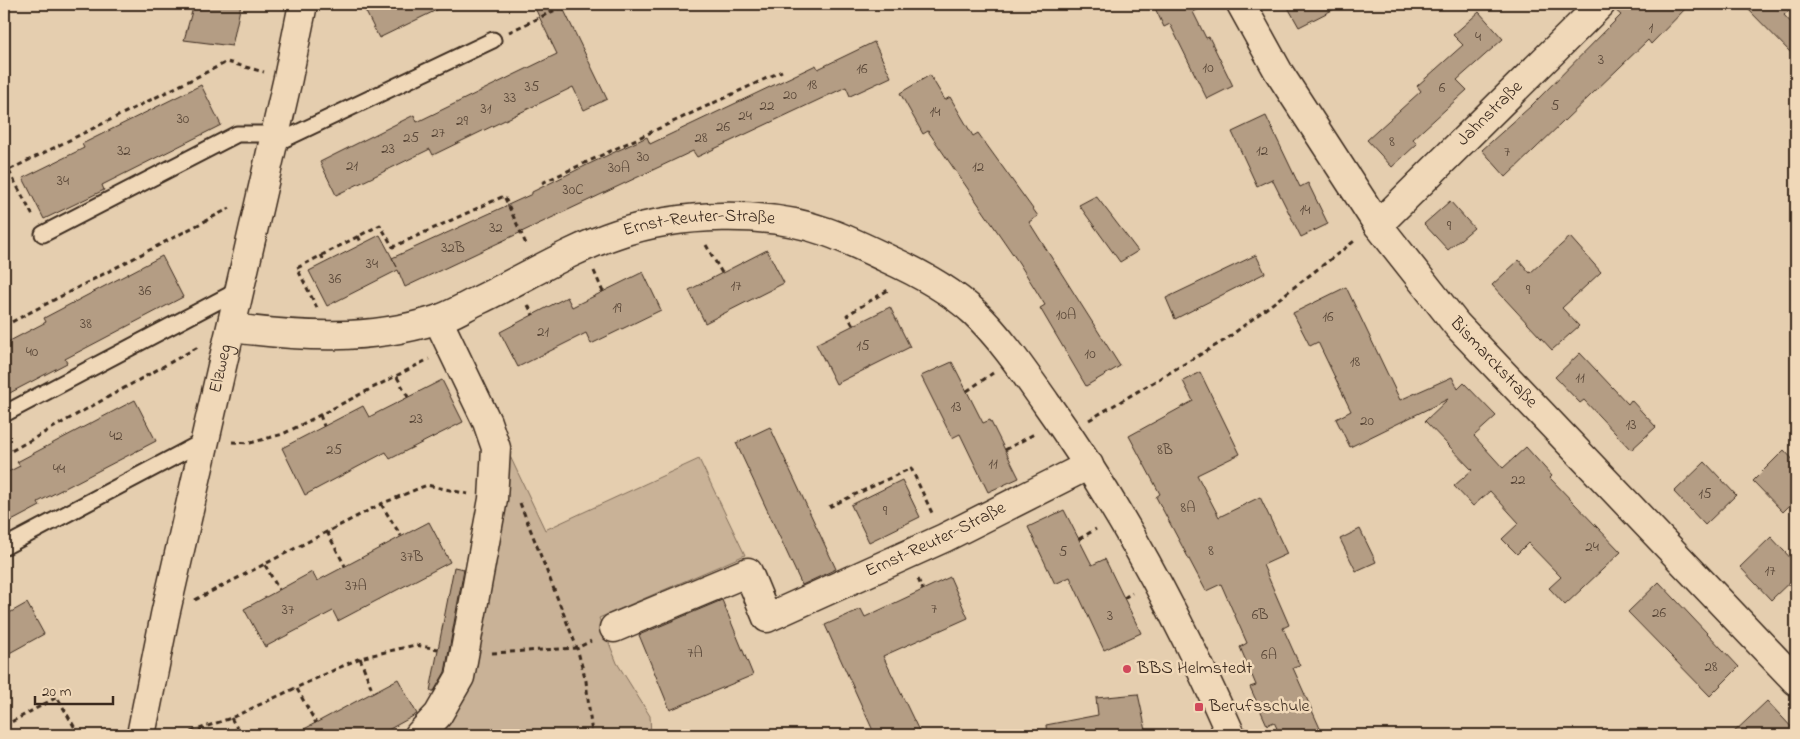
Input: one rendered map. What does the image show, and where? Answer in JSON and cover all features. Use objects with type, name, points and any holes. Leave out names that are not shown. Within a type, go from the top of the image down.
[{"type":"street","name":"Elzweg","points":[[141,735],[166,615],[241,289],[303,4]]},
{"type":"street","name":"Bismarckstraße","points":[[1241,4],[1278,71],[1378,225],[1457,325],[1796,681]]},
{"type":"street","name":"Jahnstraße","points":[[1378,225],[1601,4]]},
{"type":"street","name":"Ernst-Reuter-Straße","points":[[232,328],[281,334],[332,337],[380,333],[438,320],[618,233],[664,223],[720,216],[772,220],[826,231],[916,272],[972,310],[990,329],[1063,427],[1120,516],[1168,604],[1231,735]]},
{"type":"street","points":[[419,735],[447,701],[460,677],[505,499],[496,448],[487,422],[438,320]]},
{"type":"street","name":"Ernst-Reuter-Straße","points":[[614,628],[748,572],[767,618],[944,538],[1089,466]]},
{"type":"lane","points":[[43,234],[237,134],[274,139],[493,40]]},
{"type":"lane","points":[[4,414],[241,289]]},
{"type":"lane","points":[[4,547],[206,440]]},
{"type":"path","points":[[493,40],[568,4]]},
{"type":"path","points":[[4,176],[9,170],[227,62],[288,78]]},
{"type":"path","points":[[542,183],[782,71]]},
{"type":"path","points":[[9,170],[25,200]]},
{"type":"path","points":[[4,326],[262,192]]},
{"type":"path","points":[[332,337],[297,268],[380,225],[393,247],[504,196],[538,271]]},
{"type":"path","points":[[1005,450],[1063,427],[1225,340],[1349,244],[1378,225]]},
{"type":"path","points":[[358,236],[362,244]]},
{"type":"path","points":[[321,255],[326,262]]},
{"type":"path","points":[[853,326],[847,315],[916,272]]},
{"type":"path","points":[[4,455],[232,328]]},
{"type":"path","points":[[206,440],[250,443],[284,434],[396,377],[451,346]]},
{"type":"path","points":[[396,377],[408,397]]},
{"type":"path","points":[[320,415],[324,426]]},
{"type":"path","points":[[829,508],[911,468],[944,538]]},
{"type":"path","points":[[166,615],[381,504],[427,486],[505,499],[577,648],[586,681],[592,735]]},
{"type":"path","points":[[873,487],[876,493]]},
{"type":"path","points":[[381,504],[401,536]]},
{"type":"path","points":[[327,532],[345,566]]},
{"type":"path","points":[[265,565],[279,590]]},
{"type":"path","points":[[182,735],[231,718],[297,689],[360,658],[416,645],[465,654],[577,648],[614,628]]},
{"type":"path","points":[[360,658],[373,692]]},
{"type":"path","points":[[297,689],[316,723]]},
{"type":"path","points":[[4,726],[58,698],[79,735]]},
{"type":"path","points":[[231,718],[242,735]]},
{"type":"shaded area","points":[[508,452],[545,530],[699,459],[745,555],[599,618],[617,663],[650,716],[651,735],[425,735],[447,711]]},
{"type":"building","points":[[194,4],[241,4],[232,46],[184,40]]},
{"type":"building","points":[[362,4],[449,4],[379,38]]},
{"type":"building","points":[[533,4],[561,4],[607,99],[584,110],[573,87],[433,155],[430,149],[336,195],[320,162],[414,115],[417,122],[557,54]]},
{"type":"building","points":[[1153,4],[1210,4],[1193,12],[1206,38],[1209,37],[1233,86],[1207,99],[1170,24],[1164,27]]},
{"type":"building","points":[[1286,4],[1344,4],[1299,27]]},
{"type":"building","points":[[1616,4],[1690,4],[1651,44],[1648,40],[1506,177],[1482,150],[1531,106],[1621,15],[1615,10]]},
{"type":"building","points":[[1743,4],[1796,4],[1784,15],[1796,28],[1796,58]]},
{"type":"building","points":[[1479,12],[1503,39],[1457,80],[1467,90],[1413,139],[1417,144],[1392,167],[1367,140],[1421,91],[1417,86],[1463,45],[1453,35]]},
{"type":"building","points":[[874,42],[891,77],[850,96],[846,87],[697,157],[693,151],[405,287],[398,270],[327,306],[309,271],[380,235],[392,258],[532,194],[532,192],[647,137],[650,144],[816,65],[818,69]]},
{"type":"building","points":[[930,75],[945,100],[950,97],[973,136],[978,133],[1038,216],[1029,222],[1120,366],[1086,386],[1040,308],[1045,305],[1019,263],[928,131],[923,134],[900,93]]},
{"type":"building","points":[[201,85],[221,125],[102,185],[104,190],[44,219],[23,178],[84,148],[82,144]]},
{"type":"building","points":[[1266,116],[1300,187],[1308,183],[1328,224],[1301,237],[1272,179],[1257,186],[1232,132]]},
{"type":"building","points":[[1096,196],[1138,251],[1120,262],[1079,205]]},
{"type":"building","points":[[1450,201],[1474,228],[1448,250],[1424,224]]},
{"type":"building","points":[[1570,237],[1601,272],[1562,308],[1579,326],[1552,350],[1492,285],[1519,260],[1530,273]]},
{"type":"building","points":[[767,250],[784,283],[705,323],[689,290]]},
{"type":"building","points":[[1256,255],[1265,273],[1175,319],[1166,298]]},
{"type":"building","points":[[162,256],[183,297],[65,359],[67,363],[4,396],[4,344],[46,322],[44,318]]},
{"type":"building","points":[[643,272],[661,310],[591,344],[586,333],[518,367],[500,332],[567,297],[572,307]]},
{"type":"building","points":[[1346,287],[1400,400],[1452,377],[1458,389],[1464,383],[1496,416],[1474,436],[1503,468],[1526,447],[1552,476],[1550,478],[1621,552],[1565,605],[1549,588],[1561,577],[1528,543],[1517,554],[1502,539],[1519,523],[1490,491],[1473,506],[1454,486],[1472,470],[1425,421],[1448,399],[1350,447],[1336,419],[1351,411],[1318,342],[1310,346],[1293,313]]},
{"type":"building","points":[[890,307],[910,347],[836,384],[816,344]]},
{"type":"building","points":[[1580,353],[1628,404],[1631,400],[1656,427],[1631,450],[1584,400],[1580,403],[1555,377]]},
{"type":"building","points":[[952,362],[983,423],[990,420],[1019,478],[988,492],[960,434],[952,438],[921,376]]},
{"type":"building","points":[[1200,372],[1240,454],[1197,475],[1219,517],[1260,497],[1287,554],[1263,565],[1289,625],[1283,628],[1300,666],[1293,668],[1323,735],[1280,735],[1274,722],[1267,725],[1250,687],[1256,685],[1240,647],[1247,643],[1221,584],[1206,591],[1156,497],[1160,494],[1129,436],[1193,401],[1183,381]]},
{"type":"building","points":[[442,380],[463,422],[390,459],[386,452],[305,495],[282,448],[363,406],[369,417]]},
{"type":"building","points":[[135,400],[156,441],[38,502],[40,506],[4,525],[4,474],[20,466],[17,462]]},
{"type":"building","points":[[770,427],[836,569],[802,585],[736,443]]},
{"type":"building","points":[[1784,450],[1796,463],[1796,499],[1783,512],[1753,481]]},
{"type":"building","points":[[1705,462],[1736,495],[1705,525],[1674,492]]},
{"type":"building","points":[[902,480],[920,517],[869,542],[851,505]]},
{"type":"building","points":[[1064,510],[1092,565],[1105,559],[1141,633],[1104,650],[1070,577],[1055,584],[1028,527]]},
{"type":"building","points":[[429,522],[450,562],[338,621],[333,611],[265,647],[244,609],[312,572],[317,581]]},
{"type":"building","points":[[1360,529],[1376,562],[1356,571],[1340,539]]},
{"type":"building","points":[[1771,537],[1796,564],[1796,576],[1771,600],[1740,567]]},
{"type":"building","points":[[454,567],[464,569],[445,672],[434,691],[430,691]]},
{"type":"building","points":[[950,577],[968,618],[883,656],[921,735],[875,735],[825,625],[861,609],[865,617]]},
{"type":"building","points":[[1659,582],[1739,667],[1710,696],[1628,612]]},
{"type":"building","points":[[722,600],[753,675],[670,710],[639,635]]},
{"type":"building","points":[[27,603],[44,634],[4,656],[4,616]]},
{"type":"building","points":[[398,679],[417,714],[379,735],[293,735]]},
{"type":"building","points":[[1138,694],[1147,735],[1047,735],[1046,725],[1098,715],[1096,698]]},
{"type":"building","points":[[1767,701],[1796,732],[1796,735],[1731,735]]},
{"type":"place","name":"BBS Helmstedt","points":[[1127,669]]},
{"type":"place","name":"Berufsschule","points":[[1199,707]]}]
